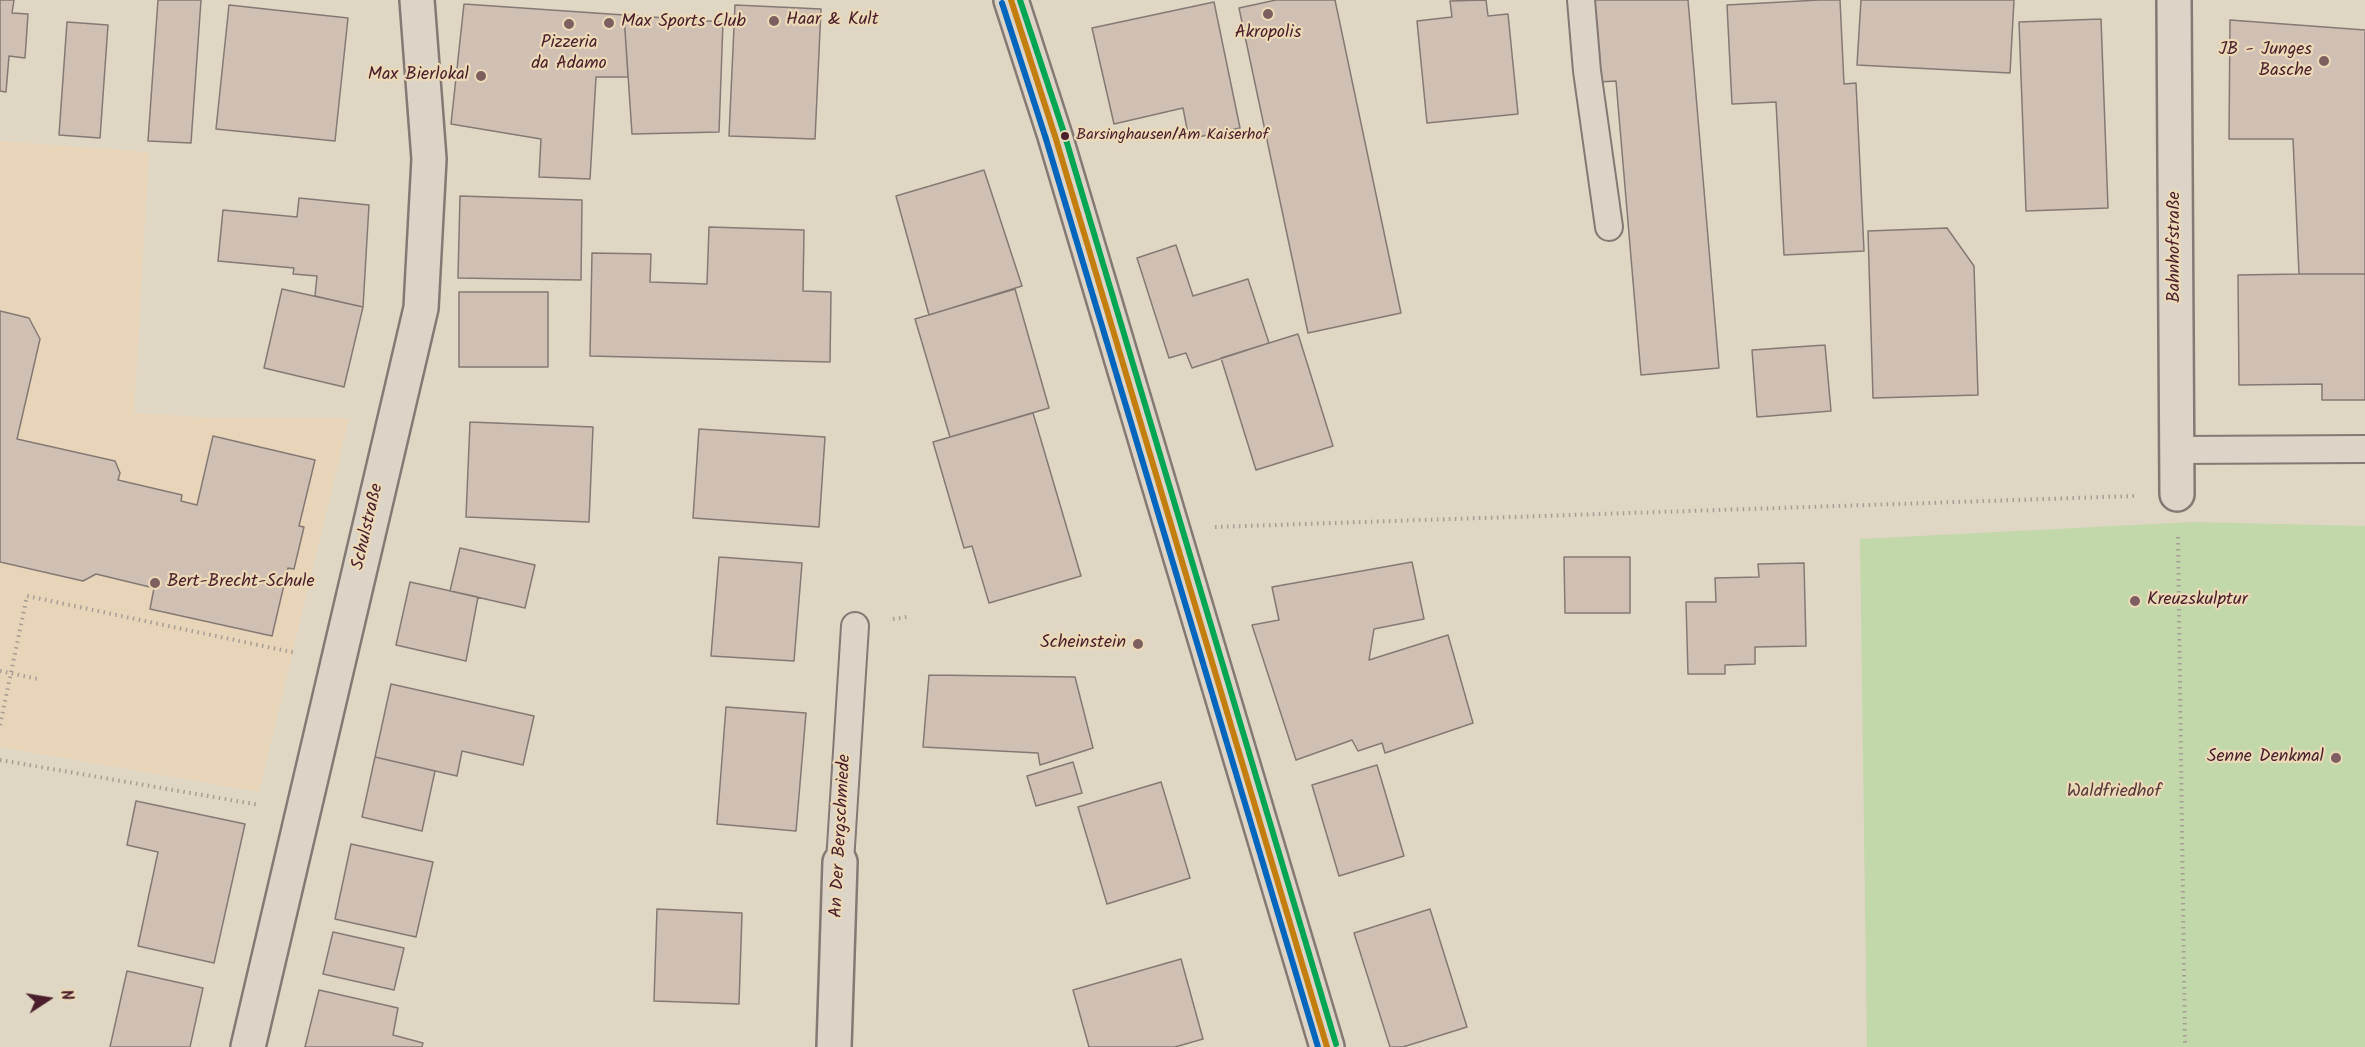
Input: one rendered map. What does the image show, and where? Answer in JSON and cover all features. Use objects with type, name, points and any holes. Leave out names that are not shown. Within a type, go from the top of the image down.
[{"type":"street","name":"Schulstraße","points":[[248,1047],[421,308],[429,159],[417,0]]},
{"type":"street","points":[[1011,0],[1055,136],[1327,1047]]},
{"type":"street","name":"Bahnhofstraße","points":[[2175,0],[2177,494]]},
{"type":"street","name":"An Der Bergschmiede","points":[[834,1047],[840,862]]},
{"type":"lane","points":[[1581,0],[1587,71],[1609,227]]},
{"type":"lane","points":[[2177,450],[2365,449]]},
{"type":"lane","name":"An Der Bergschmiede","points":[[840,862],[855,626]]},
{"type":"path","points":[[1172,528],[2177,494],[2185,1047]]},
{"type":"path","points":[[0,725],[27,596],[337,662]]},
{"type":"path","points":[[0,671],[38,679]]},
{"type":"path","points":[[0,760],[303,812]]},
{"type":"shaded area","name":"Bert-Brecht-Schule","points":[[0,141],[149,152],[134,413],[218,418],[349,418],[259,792],[0,747]]},
{"type":"green space","name":"Waldfriedhof","points":[[2193,522],[2365,526],[2365,1047],[1867,1047],[1860,539]]},
{"type":"building","points":[[0,0],[14,0],[12,13],[28,14],[25,58],[9,56],[6,92],[0,91]]},
{"type":"building","points":[[158,0],[201,0],[191,143],[148,141]]},
{"type":"building","points":[[1276,0],[1335,0],[1401,313],[1308,333],[1239,8]]},
{"type":"building","points":[[1486,0],[1488,16],[1508,14],[1518,114],[1427,123],[1417,21],[1452,17],[1450,1]]},
{"type":"building","points":[[1590,0],[1688,0],[1719,368],[1641,375],[1616,81],[1598,82]]},
{"type":"building","points":[[1840,0],[1844,84],[1856,83],[1864,251],[1784,255],[1776,102],[1732,104],[1727,5]]},
{"type":"building","points":[[1861,0],[2014,0],[2010,73],[1857,65]]},
{"type":"building","points":[[1214,2],[1240,128],[1189,139],[1183,108],[1114,124],[1092,28]]},
{"type":"building","points":[[464,4],[624,15],[628,77],[596,77],[590,179],[539,177],[541,139],[451,124]]},
{"type":"building","points":[[229,5],[348,18],[335,141],[216,129]]},
{"type":"building","points":[[735,5],[821,9],[815,139],[729,136]]},
{"type":"building","points":[[624,15],[723,22],[719,132],[632,134]]},
{"type":"building","points":[[2101,19],[2108,208],[2026,211],[2019,22]]},
{"type":"building","points":[[2230,20],[2365,30],[2365,274],[2299,274],[2293,139],[2229,139]]},
{"type":"building","points":[[67,22],[108,25],[100,138],[59,135]]},
{"type":"building","points":[[984,170],[1022,286],[929,315],[896,196]]},
{"type":"building","points":[[460,196],[582,200],[581,280],[458,278]]},
{"type":"building","points":[[299,198],[369,205],[363,307],[315,296],[317,276],[293,274],[294,268],[218,261],[223,210],[297,217]]},
{"type":"building","points":[[709,227],[804,230],[803,291],[831,292],[830,362],[590,356],[592,253],[651,254],[650,282],[707,284]]},
{"type":"building","points":[[1947,228],[1974,266],[1978,395],[1873,398],[1868,231]]},
{"type":"building","points":[[1176,245],[1193,296],[1248,279],[1269,343],[1192,368],[1186,353],[1169,358],[1137,258]]},
{"type":"building","points":[[2365,274],[2365,400],[2322,400],[2322,384],[2239,385],[2238,275]]},
{"type":"building","points":[[282,289],[363,307],[344,387],[264,368]]},
{"type":"building","points":[[1015,289],[1049,408],[950,437],[915,319]]},
{"type":"building","points":[[459,292],[548,292],[548,367],[459,367]]},
{"type":"building","points":[[0,311],[29,318],[40,339],[17,439],[115,461],[120,473],[118,480],[182,495],[181,501],[197,505],[213,436],[315,460],[299,526],[304,527],[294,569],[288,568],[272,636],[150,609],[154,588],[96,574],[83,581],[0,562]]},
{"type":"building","points":[[1298,334],[1333,446],[1256,470],[1221,358]]},
{"type":"building","points":[[1825,345],[1831,411],[1757,417],[1752,350]]},
{"type":"building","points":[[1033,413],[1081,576],[989,603],[972,546],[964,548],[933,442]]},
{"type":"building","points":[[470,422],[593,427],[589,522],[466,517]]},
{"type":"building","points":[[699,429],[825,437],[819,527],[693,518]]},
{"type":"building","points":[[460,548],[535,565],[525,608],[450,591]]},
{"type":"building","points":[[719,557],[802,563],[794,661],[711,656]]},
{"type":"building","points":[[1564,557],[1630,557],[1630,613],[1565,613]]},
{"type":"building","points":[[1412,562],[1424,619],[1374,629],[1369,660],[1448,635],[1473,723],[1385,753],[1382,743],[1358,751],[1352,740],[1296,760],[1252,625],[1279,620],[1272,587]]},
{"type":"building","points":[[1804,563],[1806,646],[1755,647],[1755,664],[1725,665],[1725,674],[1688,674],[1686,602],[1716,602],[1715,578],[1759,577],[1758,564]]},
{"type":"building","points":[[410,582],[478,597],[466,661],[396,645]]},
{"type":"building","points":[[929,675],[1075,677],[1093,748],[1040,765],[1038,753],[923,747]]},
{"type":"building","points":[[391,684],[534,716],[523,765],[462,751],[457,776],[375,757]]},
{"type":"building","points":[[726,707],[806,713],[796,831],[717,824]]},
{"type":"building","points":[[375,757],[435,771],[422,831],[362,817]]},
{"type":"building","points":[[1073,762],[1082,793],[1036,806],[1027,776]]},
{"type":"building","points":[[1377,765],[1404,856],[1339,876],[1312,785]]},
{"type":"building","points":[[1161,782],[1190,878],[1107,904],[1078,807]]},
{"type":"building","points":[[136,801],[245,824],[214,963],[138,946],[158,852],[127,845]]},
{"type":"building","points":[[351,844],[433,862],[416,937],[335,919]]},
{"type":"building","points":[[657,909],[742,913],[739,1004],[654,1001]]},
{"type":"building","points":[[1430,909],[1467,1027],[1403,1047],[1390,1047],[1354,933]]},
{"type":"building","points":[[333,932],[404,948],[394,990],[323,974]]},
{"type":"building","points":[[1181,959],[1203,1039],[1175,1047],[1089,1047],[1073,990]]},
{"type":"building","points":[[127,971],[203,988],[190,1047],[110,1047]]},
{"type":"building","points":[[319,990],[398,1008],[393,1035],[423,1043],[422,1047],[305,1047]]},
{"type":"transit line","points":[[1011,0],[1055,136],[1327,1047]]},
{"type":"transit line","points":[[1020,0],[1064,133],[1336,1044]]},
{"type":"transit line","points":[[1002,3],[1046,139],[1318,1047]]},
{"type":"place","name":"Akropolis","points":[[1268,14]]},
{"type":"place","name":"Haar & Kult","points":[[774,21]]},
{"type":"place","name":"Max Sports Club","points":[[609,23]]},
{"type":"place","name":"Pizzeria da Adamo","points":[[569,24]]},
{"type":"place","name":"JB - Junges Basche","points":[[2324,61]]},
{"type":"place","name":"Max Bierlokal","points":[[481,76]]},
{"type":"place","name":"Barsinghausen/Am Kaiserhof","points":[[1065,136]]},
{"type":"place","name":"Bert-Brecht-Schule","points":[[155,583]]},
{"type":"place","name":"Kreuzskulptur","points":[[2135,601]]},
{"type":"place","name":"Scheinstein","points":[[1138,644]]},
{"type":"place","name":"Senne Denkmal","points":[[2336,758]]}]
